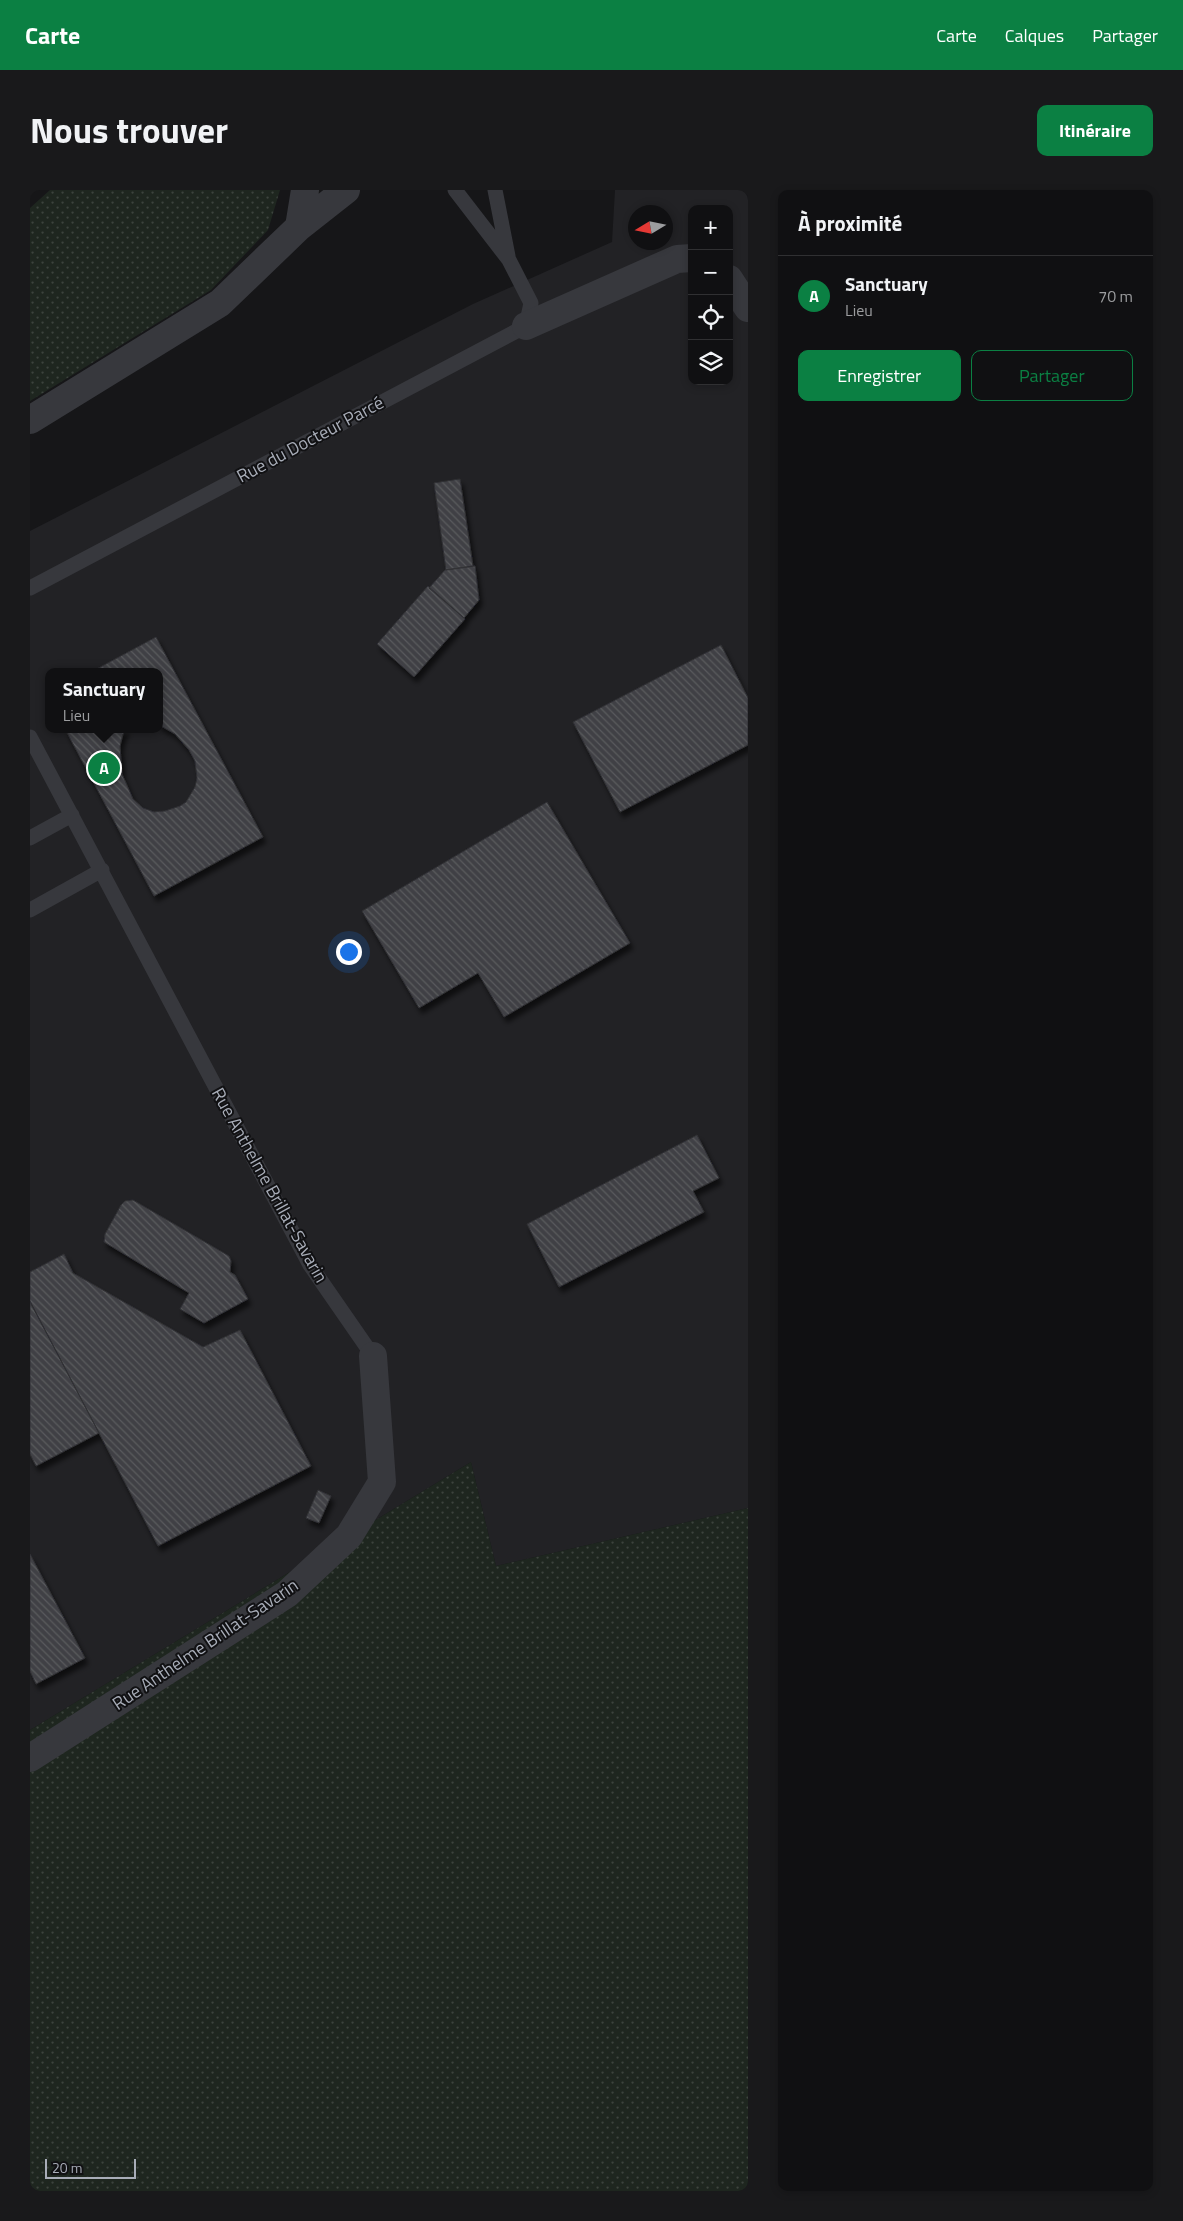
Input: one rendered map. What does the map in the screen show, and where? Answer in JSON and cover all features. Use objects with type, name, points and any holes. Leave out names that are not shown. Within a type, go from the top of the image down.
[{"type":"street","points":[[298,227],[305,190]]},
{"type":"street","points":[[30,420],[220,303],[298,227],[346,190]]},
{"type":"street","points":[[526,326],[677,259],[688,258]]},
{"type":"street","points":[[733,285],[748,308]]},
{"type":"street","name":"Rue Anthelme Brillat-Savarin","points":[[30,1758],[287,1594],[349,1536],[382,1482],[373,1356]]},
{"type":"lane","points":[[455,190],[509,260],[531,303],[526,326]]},
{"type":"lane","points":[[495,190],[509,260]]},
{"type":"lane","name":"Rue du Docteur Parcé","points":[[30,588],[526,326]]},
{"type":"lane","name":"Rue Anthelme Brillat-Savarin","points":[[30,737],[310,1265],[373,1356]]},
{"type":"lane","points":[[30,838],[72,815]]},
{"type":"lane","points":[[30,910],[102,870]]},
{"type":"shaded area","points":[[50,190],[280,190],[268,230],[211,290],[30,401],[30,208]]},
{"type":"shaded area","points":[[615,190],[748,190],[748,1508],[496,1566],[471,1462],[30,1730],[30,531],[473,304],[612,242]]},
{"type":"shaded area","points":[[471,1462],[496,1566],[748,1508],[748,2191],[30,2191],[30,1730]]},
{"type":"building","points":[[460,479],[473,566],[446,570],[434,483]]},
{"type":"building","points":[[475,566],[479,600],[464,618],[429,588],[445,570]]},
{"type":"building","points":[[428,586],[465,619],[414,677],[377,644]]},
{"type":"building","points":[[156,637],[263,837],[154,896],[67,733],[124,733],[120,746],[122,774],[133,799],[143,808],[154,812],[165,811],[186,802],[195,787],[197,778],[195,761],[189,750],[175,734],[163,727],[163,668],[98,668]]},
{"type":"building","points":[[721,645],[748,698],[748,745],[620,812],[573,722]]},
{"type":"building","points":[[547,802],[630,943],[504,1017],[478,973],[419,1008],[362,911]]},
{"type":"building","points":[[697,1135],[719,1178],[693,1191],[704,1212],[559,1287],[527,1224]]},
{"type":"building","points":[[133,1200],[229,1256],[231,1261],[230,1272],[235,1275],[248,1299],[204,1323],[180,1309],[189,1293],[104,1242],[105,1234],[121,1205],[125,1201]]},
{"type":"building","points":[[64,1254],[73,1273],[203,1347],[240,1330],[311,1466],[158,1546],[30,1301],[30,1272]]},
{"type":"building","points":[[30,1302],[99,1433],[36,1466],[30,1454]]},
{"type":"building","points":[[318,1490],[331,1496],[319,1523],[306,1518]]},
{"type":"building","points":[[30,1554],[85,1658],[36,1684],[30,1671]]},
{"type":"place","name":"Sanctuary","points":[[104,768]]}]
